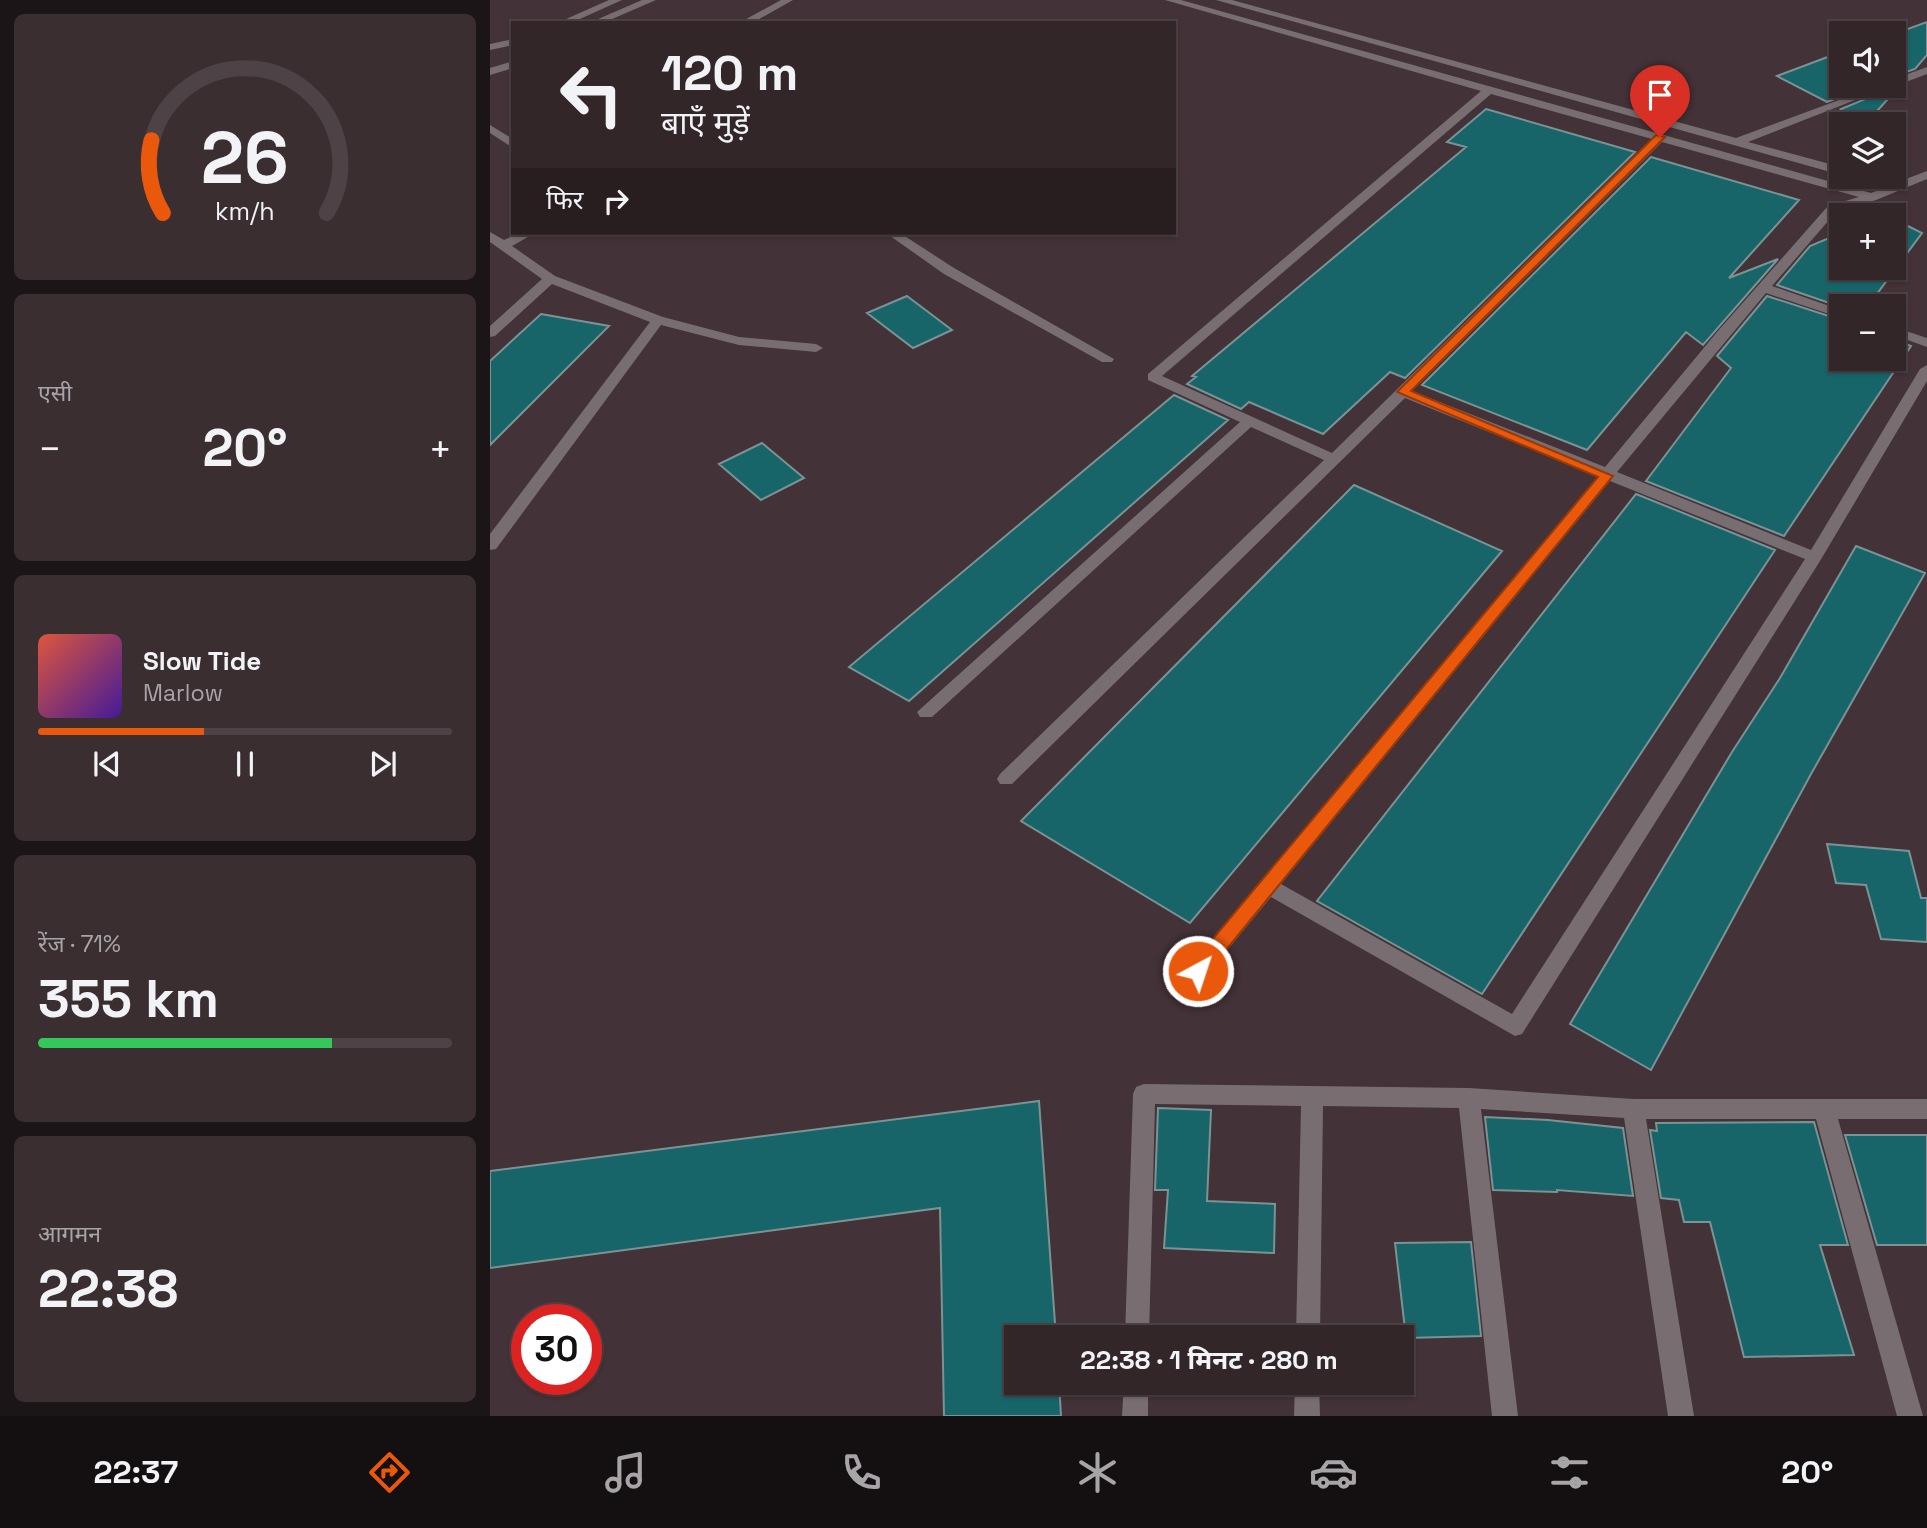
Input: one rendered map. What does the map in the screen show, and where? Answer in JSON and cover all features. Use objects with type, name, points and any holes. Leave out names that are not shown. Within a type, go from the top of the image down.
[{"type":"street","points":[[567,21],[618,0]]},
{"type":"street","points":[[599,21],[651,0]]},
{"type":"street","points":[[748,21],[788,0]]},
{"type":"street","points":[[1170,0],[1872,197]]},
{"type":"street","points":[[1221,0],[1829,168]]},
{"type":"street","points":[[490,47],[511,42]]},
{"type":"street","points":[[490,72],[511,65]]},
{"type":"street","points":[[1906,78],[1927,70]]},
{"type":"street","points":[[1334,459],[1153,377],[1490,89]]},
{"type":"street","points":[[1737,142],[1854,98]]},
{"type":"street","points":[[490,128],[511,144]]},
{"type":"street","points":[[1006,779],[1660,137]]},
{"type":"street","points":[[1906,184],[1927,175]]},
{"type":"street","points":[[1198,971],[1606,476],[1832,209],[1894,189]]},
{"type":"street","points":[[503,245],[525,235]]},
{"type":"street","points":[[895,235],[949,271],[1107,359]]},
{"type":"street","points":[[490,236],[550,279],[658,320],[739,341],[816,348]]},
{"type":"street","points":[[490,333],[550,279]]},
{"type":"street","points":[[1764,288],[1829,310]]},
{"type":"street","points":[[490,545],[658,320]]},
{"type":"street","points":[[1906,335],[1927,343]]},
{"type":"street","points":[[1268,886],[1515,1027],[1814,557],[1927,369]]},
{"type":"street","points":[[1403,392],[1606,476],[1814,557]]},
{"type":"street","points":[[926,712],[1249,421]]},
{"type":"street","points":[[1138,1325],[1144,1094],[1469,1098],[1633,1109],[1927,1109]]},
{"type":"street","points":[[1308,1325],[1312,1095]]},
{"type":"street","points":[[1469,1098],[1505,1416]]},
{"type":"street","points":[[1824,1108],[1909,1416]]},
{"type":"street","points":[[1633,1109],[1681,1416]]},
{"type":"street","points":[[1135,1416],[1136,1395]]},
{"type":"street","points":[[1307,1395],[1307,1416]]},
{"type":"building","points":[[1927,22],[1927,55],[1915,69],[1906,72],[1906,30]]},
{"type":"building","points":[[1829,56],[1829,98],[1838,98],[1827,102],[1777,76]]},
{"type":"building","points":[[1868,98],[1889,98],[1876,112],[1847,112],[1841,109]]},
{"type":"building","points":[[1486,109],[1635,152],[1405,378],[1390,372],[1323,434],[1249,402],[1241,409],[1187,384],[1196,377],[1192,376],[1466,147],[1447,142]]},
{"type":"building","points":[[1651,157],[1799,200],[1729,278],[1778,259],[1703,345],[1686,332],[1587,450],[1422,385]]},
{"type":"building","points":[[1906,225],[1922,233],[1906,255]]},
{"type":"building","points":[[1829,238],[1829,280],[1887,280],[1877,294],[1829,294],[1829,303],[1777,285],[1810,246]]},
{"type":"building","points":[[907,296],[952,330],[913,348],[867,313]]},
{"type":"building","points":[[1767,296],[1829,316],[1829,371],[1894,371],[1784,536],[1646,481],[1731,368],[1717,356]]},
{"type":"building","points":[[541,314],[609,326],[490,445],[490,361]]},
{"type":"building","points":[[1174,395],[1228,420],[909,701],[849,667]]},
{"type":"building","points":[[762,443],[804,478],[761,500],[719,464]]},
{"type":"building","points":[[1354,485],[1502,551],[1190,923],[1021,821]]},
{"type":"building","points":[[1636,494],[1775,550],[1482,994],[1317,901]]},
{"type":"building","points":[[1856,546],[1925,573],[1811,774],[1651,1070],[1570,1024],[1732,752],[1780,678]]},
{"type":"building","points":[[1827,844],[1909,851],[1921,898],[1927,898],[1927,942],[1881,939],[1866,885],[1836,883]]},
{"type":"building","points":[[1039,1101],[1055,1325],[1004,1325],[1004,1395],[1060,1395],[1061,1416],[944,1416],[940,1208],[490,1268],[490,1171]]},
{"type":"building","points":[[1158,1108],[1211,1110],[1207,1201],[1275,1204],[1274,1253],[1164,1248],[1168,1190],[1155,1190]]},
{"type":"building","points":[[1485,1117],[1623,1128],[1633,1196],[1557,1190],[1493,1190]]},
{"type":"building","points":[[1814,1122],[1848,1245],[1820,1245],[1854,1355],[1744,1357],[1710,1222],[1684,1222],[1679,1200],[1661,1198],[1650,1130],[1657,1131],[1656,1123]]},
{"type":"building","points":[[1845,1135],[1927,1135],[1927,1245],[1877,1245]]},
{"type":"building","points":[[1471,1242],[1481,1336],[1414,1338],[1414,1325],[1404,1325],[1395,1243]]},
{"type":"route","points":[[1198,971],[1606,476],[1403,392],[1660,137]]}]
